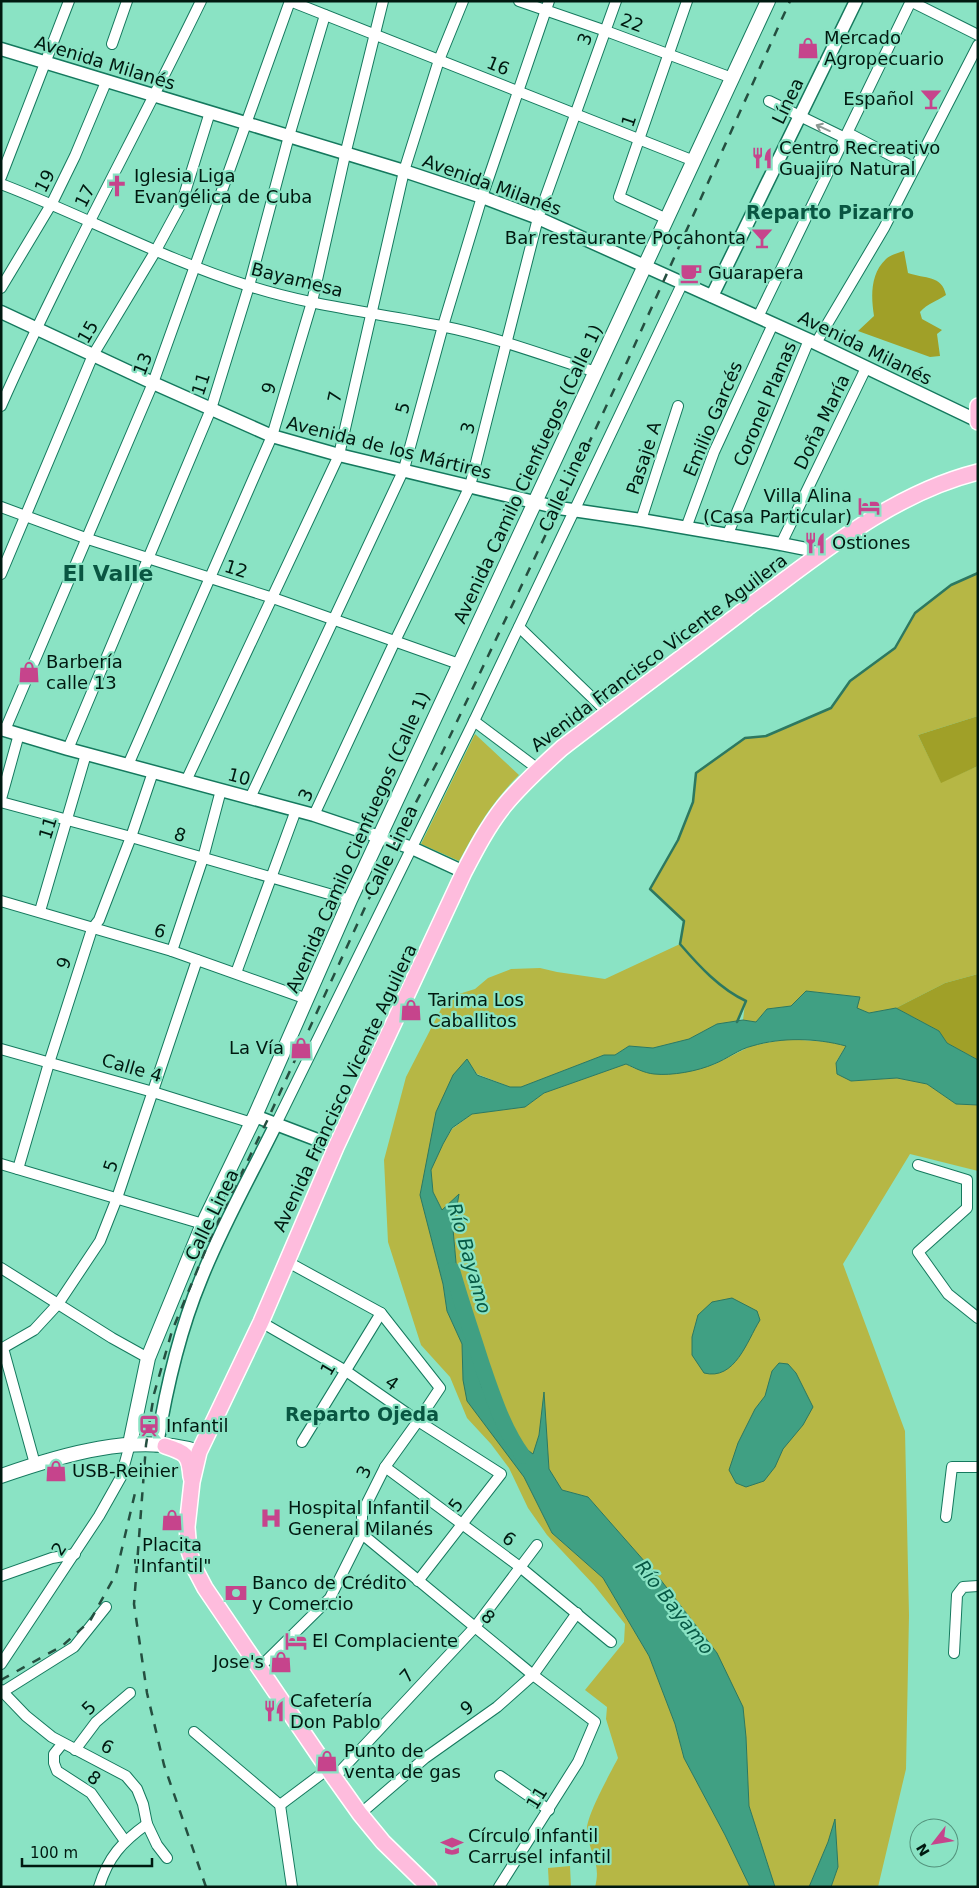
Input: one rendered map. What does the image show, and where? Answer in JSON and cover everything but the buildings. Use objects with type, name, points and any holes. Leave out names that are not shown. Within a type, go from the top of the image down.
[{"type":"main road","name":"Avenida Camilo Cienfuegos (Calle 1)","points":[[130,1444],[148,1358],[202,1224],[254,1120],[350,900],[768,1]]},
{"type":"main road","points":[[978,406],[978,422]]},
{"type":"main road","name":"Avenida Francisco Vicente Aguilera","points":[[429,1887],[383,1842],[360,1814],[225,1619],[195,1569],[189,1551],[187,1527],[192,1482],[200,1452],[261,1322],[336,1148],[464,872],[482,837],[505,806],[538,769],[608,712],[819,555],[910,497],[938,484],[978,472]]},
{"type":"main road","points":[[1,1476],[61,1456],[130,1444],[188,1448],[200,1452]]},
{"type":"main road","points":[[161,1445],[183,1452],[190,1463],[192,1482]]},
{"type":"street","points":[[1,177],[69,1]]},
{"type":"street","points":[[112,44],[128,1]]},
{"type":"street","name":"17","points":[[1,406],[35,328],[201,1]]},
{"type":"street","name":"16","points":[[290,1],[694,161]]},
{"type":"street","name":"13","points":[[3,729],[88,539],[153,383],[196,268],[290,1]]},
{"type":"street","name":"9","points":[[128,765],[272,436],[312,302],[345,154],[383,1]]},
{"type":"street","name":"7","points":[[186,781],[274,598],[339,455],[404,171],[439,60],[463,1]]},
{"type":"street","name":"22","points":[[519,1],[547,6],[606,31],[732,78]]},
{"type":"street","name":"3","points":[[314,815],[470,486],[538,218],[616,1]]},
{"type":"street","name":"1","points":[[667,219],[619,197],[687,1]]},
{"type":"street","name":"Línea","points":[[712,296],[856,1]]},
{"type":"street","points":[[758,317],[911,1],[978,35]]},
{"type":"street","name":"5","points":[[250,798],[404,469],[443,326],[482,197],[547,6]]},
{"type":"street","name":"11","points":[[68,749],[211,409],[249,286],[289,136],[325,15]]},
{"type":"street","name":"Coronel Planas","points":[[727,536],[813,342],[884,228],[913,167],[978,45]]},
{"type":"street","name":"Avenida Milanés","points":[[1,49],[45,64],[404,171],[538,218],[813,342],[978,422]]},
{"type":"street","name":"19","points":[[1,288],[52,203],[75,156],[106,82]]},
{"type":"street","points":[[769,101],[800,117],[847,135],[913,167]]},
{"type":"street","name":"15","points":[[1,574],[93,355],[155,252],[182,202],[210,112]]},
{"type":"street","name":"Bayamesa","points":[[1,184],[52,203],[155,252],[249,286],[312,302],[443,326],[596,372]]},
{"type":"street","name":"Calle Linea","points":[[161,1445],[163,1403],[174,1358],[201,1279],[474,721],[682,282]]},
{"type":"street","name":"Avenida de los Mártires","points":[[1,312],[272,436],[339,455],[536,502],[573,510],[781,544],[806,549],[819,555]]},
{"type":"street","name":"Emilio Garcés","points":[[686,528],[714,452],[773,324]]},
{"type":"street","name":"Doña María","points":[[781,544],[866,368]]},
{"type":"street","name":"Pasaje A","points":[[641,520],[678,406]]},
{"type":"street","name":"12","points":[[1,508],[88,539],[274,598],[334,621],[459,664]]},
{"type":"street","points":[[519,627],[608,712]]},
{"type":"street","points":[[474,721],[538,769]]},
{"type":"street","name":"10","points":[[3,729],[86,754],[314,815],[412,848],[464,872]]},
{"type":"street","points":[[1,801],[19,734]]},
{"type":"street","name":"11","points":[[40,911],[86,754]]},
{"type":"street","name":"9","points":[[18,1169],[49,1062],[92,928],[99,920],[131,837],[153,772]]},
{"type":"street","points":[[172,951],[203,858],[221,790]]},
{"type":"street","name":"8","points":[[1,801],[350,900]]},
{"type":"street","name":"3","points":[[236,973],[296,810]]},
{"type":"street","name":"6","points":[[1,900],[172,951],[307,999]]},
{"type":"street","name":"5","points":[[2,1349],[34,1330],[58,1304],[100,1241],[117,1198],[197,960]]},
{"type":"street","name":"Calle 4","points":[[1,1049],[254,1120],[276,1124],[336,1148]]},
{"type":"street","points":[[1,1164],[202,1224]]},
{"type":"street","points":[[918,1165],[967,1180],[968,1208],[918,1252],[948,1294],[978,1318]]},
{"type":"street","points":[[286,1261],[381,1313]]},
{"type":"street","points":[[1,1268],[112,1338],[148,1358]]},
{"type":"street","name":"3","points":[[259,1668],[330,1598],[362,1534],[362,1513],[385,1467],[440,1388],[381,1313]]},
{"type":"street","name":"1","points":[[302,1442],[381,1313]]},
{"type":"street","name":"4","points":[[261,1322],[346,1371],[418,1422],[501,1474]]},
{"type":"street","points":[[2,1349],[35,1464]]},
{"type":"street","name":"2","points":[[1,1664],[75,1554],[121,1477],[130,1444]]},
{"type":"street","name":"6","points":[[385,1467],[520,1567],[611,1642]]},
{"type":"street","points":[[946,1517],[952,1467],[978,1467]]},
{"type":"street","name":"5","points":[[418,1580],[501,1474]]},
{"type":"street","name":"8","points":[[362,1534],[533,1675],[595,1722]]},
{"type":"street","name":"7","points":[[280,1805],[331,1773],[475,1627],[537,1545]]},
{"type":"street","points":[[1,1576],[52,1558],[75,1554]]},
{"type":"street","points":[[954,1653],[957,1595],[963,1587],[978,1586]]},
{"type":"street","points":[[3,1690],[74,1647],[106,1607]]},
{"type":"street","name":"9","points":[[360,1814],[425,1758],[497,1707],[533,1675],[577,1613]]},
{"type":"street","name":"6","points":[[3,1690],[26,1716],[62,1744],[126,1776],[137,1789],[144,1804],[147,1824],[157,1845],[167,1858]]},
{"type":"street","name":"5","points":[[76,1750],[96,1722],[130,1693]]},
{"type":"street","name":"11","points":[[499,1887],[578,1762],[595,1722]]},
{"type":"street","points":[[194,1732],[280,1805],[292,1887]]},
{"type":"street","name":"8","points":[[62,1744],[54,1754],[54,1763],[57,1771],[92,1793],[125,1841]]},
{"type":"street","points":[[500,1776],[549,1810]]},
{"type":"street","points":[[98,1887],[102,1875],[115,1852],[125,1841],[147,1824]]},
{"type":"shaded area","points":[[904,251],[908,273],[937,281],[944,289],[946,295],[920,312],[922,319],[942,330],[937,334],[940,356],[930,357],[858,331],[874,316],[873,286],[874,279],[881,265],[894,254]]},
{"type":"shaded area","points":[[978,573],[978,716],[918,735],[941,782],[978,766],[978,974],[945,983],[896,1008],[869,1013],[856,1008],[860,997],[807,991],[791,1006],[767,1009],[756,1022],[743,1020],[745,1004],[739,1021],[717,1024],[689,1039],[653,1048],[629,1046],[615,1055],[604,1055],[521,1087],[510,1087],[477,1074],[467,1060],[429,1154],[420,1194],[443,1284],[447,1311],[462,1344],[463,1380],[505,1450],[524,1477],[552,1533],[603,1578],[649,1656],[675,1724],[684,1758],[750,1887],[595,1887],[597,1871],[588,1838],[588,1823],[590,1815],[618,1758],[606,1719],[607,1707],[585,1690],[624,1642],[625,1624],[594,1585],[547,1535],[528,1508],[509,1468],[491,1444],[467,1418],[450,1377],[421,1345],[388,1242],[384,1160],[406,1077],[449,997],[475,989],[488,978],[511,969],[540,968],[605,979],[680,944],[684,921],[650,889],[678,840],[693,802],[696,773],[745,738],[766,736],[831,708],[850,681],[895,648],[915,613],[951,585]]},
{"type":"shaded area","points":[[978,716],[978,766],[941,783],[918,735]]},
{"type":"shaded area","points":[[475,734],[519,775],[500,795],[486,815],[459,861],[421,844]]},
{"type":"shaded area","points":[[978,974],[978,1060],[947,1043],[939,1031],[896,1008],[945,983]]},
{"type":"shaded area","points":[[787,1039],[831,1042],[846,1046],[836,1062],[851,1081],[897,1078],[927,1084],[956,1104],[978,1105],[978,1171],[910,1154],[843,1264],[905,1431],[909,1615],[906,1769],[878,1887],[831,1887],[838,1867],[835,1821],[809,1887],[775,1887],[749,1806],[746,1737],[717,1653],[660,1579],[588,1497],[562,1490],[549,1469],[544,1396],[539,1435],[533,1455],[505,1433],[482,1387],[461,1318],[453,1229],[458,1195],[442,1210],[433,1192],[431,1170],[443,1144],[452,1129],[472,1114],[525,1107],[544,1093],[626,1064],[636,1069],[713,1065],[751,1046]]},
{"type":"shaded area","points":[[570,1866],[571,1887],[549,1887],[548,1868]]},
{"type":"water","points":[[806,991],[860,997],[857,1008],[869,1013],[896,1008],[939,1031],[947,1043],[978,1060],[978,1105],[956,1104],[927,1084],[897,1078],[851,1081],[837,1074],[836,1063],[846,1046],[811,1040],[775,1041],[747,1047],[724,1060],[700,1069],[685,1072],[654,1074],[626,1064],[544,1093],[525,1107],[472,1114],[452,1128],[431,1170],[433,1192],[442,1210],[459,1194],[453,1229],[461,1318],[482,1387],[505,1433],[533,1454],[539,1435],[544,1392],[549,1469],[562,1490],[588,1497],[660,1579],[717,1653],[743,1707],[749,1806],[775,1887],[750,1887],[684,1758],[675,1724],[649,1656],[603,1578],[552,1533],[524,1477],[467,1401],[463,1380],[462,1344],[447,1311],[443,1284],[420,1195],[436,1112],[453,1075],[467,1059],[477,1075],[510,1087],[521,1087],[604,1055],[615,1055],[629,1046],[653,1048],[689,1039],[717,1024],[743,1020],[756,1022],[767,1009],[791,1006]]},
{"type":"water","points":[[732,1298],[757,1311],[760,1320],[745,1348],[732,1365],[724,1371],[715,1374],[704,1373],[692,1355],[692,1337],[698,1315],[712,1302]]},
{"type":"water","points":[[779,1363],[788,1364],[796,1373],[813,1407],[803,1425],[783,1449],[775,1467],[764,1481],[746,1487],[736,1483],[729,1470],[738,1443],[755,1409],[765,1396],[772,1371]]},
{"type":"water","points":[[835,1819],[838,1867],[831,1887],[809,1887],[828,1842]]},
{"type":"waterway","points":[[737,1022],[746,1001],[727,990],[702,969],[680,944],[684,921],[650,889],[678,840],[693,802],[696,773],[745,738],[766,736],[831,708],[850,681],[895,648],[915,613],[951,585],[978,573]]},
{"type":"waterway","name":"Río Bayamo","points":[[452,1270],[482,1365],[504,1424],[523,1456]]},
{"type":"railway","points":[[206,1887],[164,1765],[147,1693],[134,1604],[146,1445],[154,1394],[172,1331],[213,1232],[267,1121],[395,842],[442,753],[627,362],[790,1]]},
{"type":"railway","points":[[1,1680],[62,1646],[90,1621],[116,1574],[135,1493]]},
{"type":"place","name":"Mercado Agropecuario","points":[[808,48]]},
{"type":"place","name":"Español","points":[[931,99]]},
{"type":"place","name":"Centro Recreativo Guajiro Natural","points":[[762,158]]},
{"type":"place","name":"Iglesia Liga Evangélica de Cuba","points":[[117,186]]},
{"type":"place","name":"Bar restaurante Pocahonta","points":[[762,238]]},
{"type":"place","name":"Guarapera","points":[[691,273]]},
{"type":"place","name":"Villa Alina (Casa Particular)","points":[[869,506]]},
{"type":"place","name":"Ostiones","points":[[815,543]]},
{"type":"place","name":"Barbería calle 13","points":[[29,672]]},
{"type":"place","name":"Tarima Los Caballitos","points":[[411,1010]]},
{"type":"place","name":"La Vía","points":[[301,1048]]},
{"type":"place","name":"Infantil","points":[[149,1426]]},
{"type":"place","name":"USB-Reinier","points":[[56,1471]]},
{"type":"place","name":"Hospital Infantil General Milanés","points":[[271,1518]]},
{"type":"place","name":"Placita \"Infantil\"","points":[[172,1520]]},
{"type":"place","name":"Banco de Crédito y Comercio","points":[[236,1593]]},
{"type":"place","name":"El Complaciente","points":[[296,1641]]},
{"type":"place","name":"Jose's","points":[[281,1662]]},
{"type":"place","name":"Cafetería Don Pablo","points":[[274,1711]]},
{"type":"place","name":"Punto de venta de gas","points":[[327,1761]]},
{"type":"place","name":"Círculo Infantil Carrusel infantil","points":[[452,1846]]},
{"type":"district","name":"Reparto Pizarro","points":[[830,212]]},
{"type":"district","name":"El Valle","points":[[108,573]]},
{"type":"district","name":"Reparto Ojeda","points":[[362,1414]]}]
